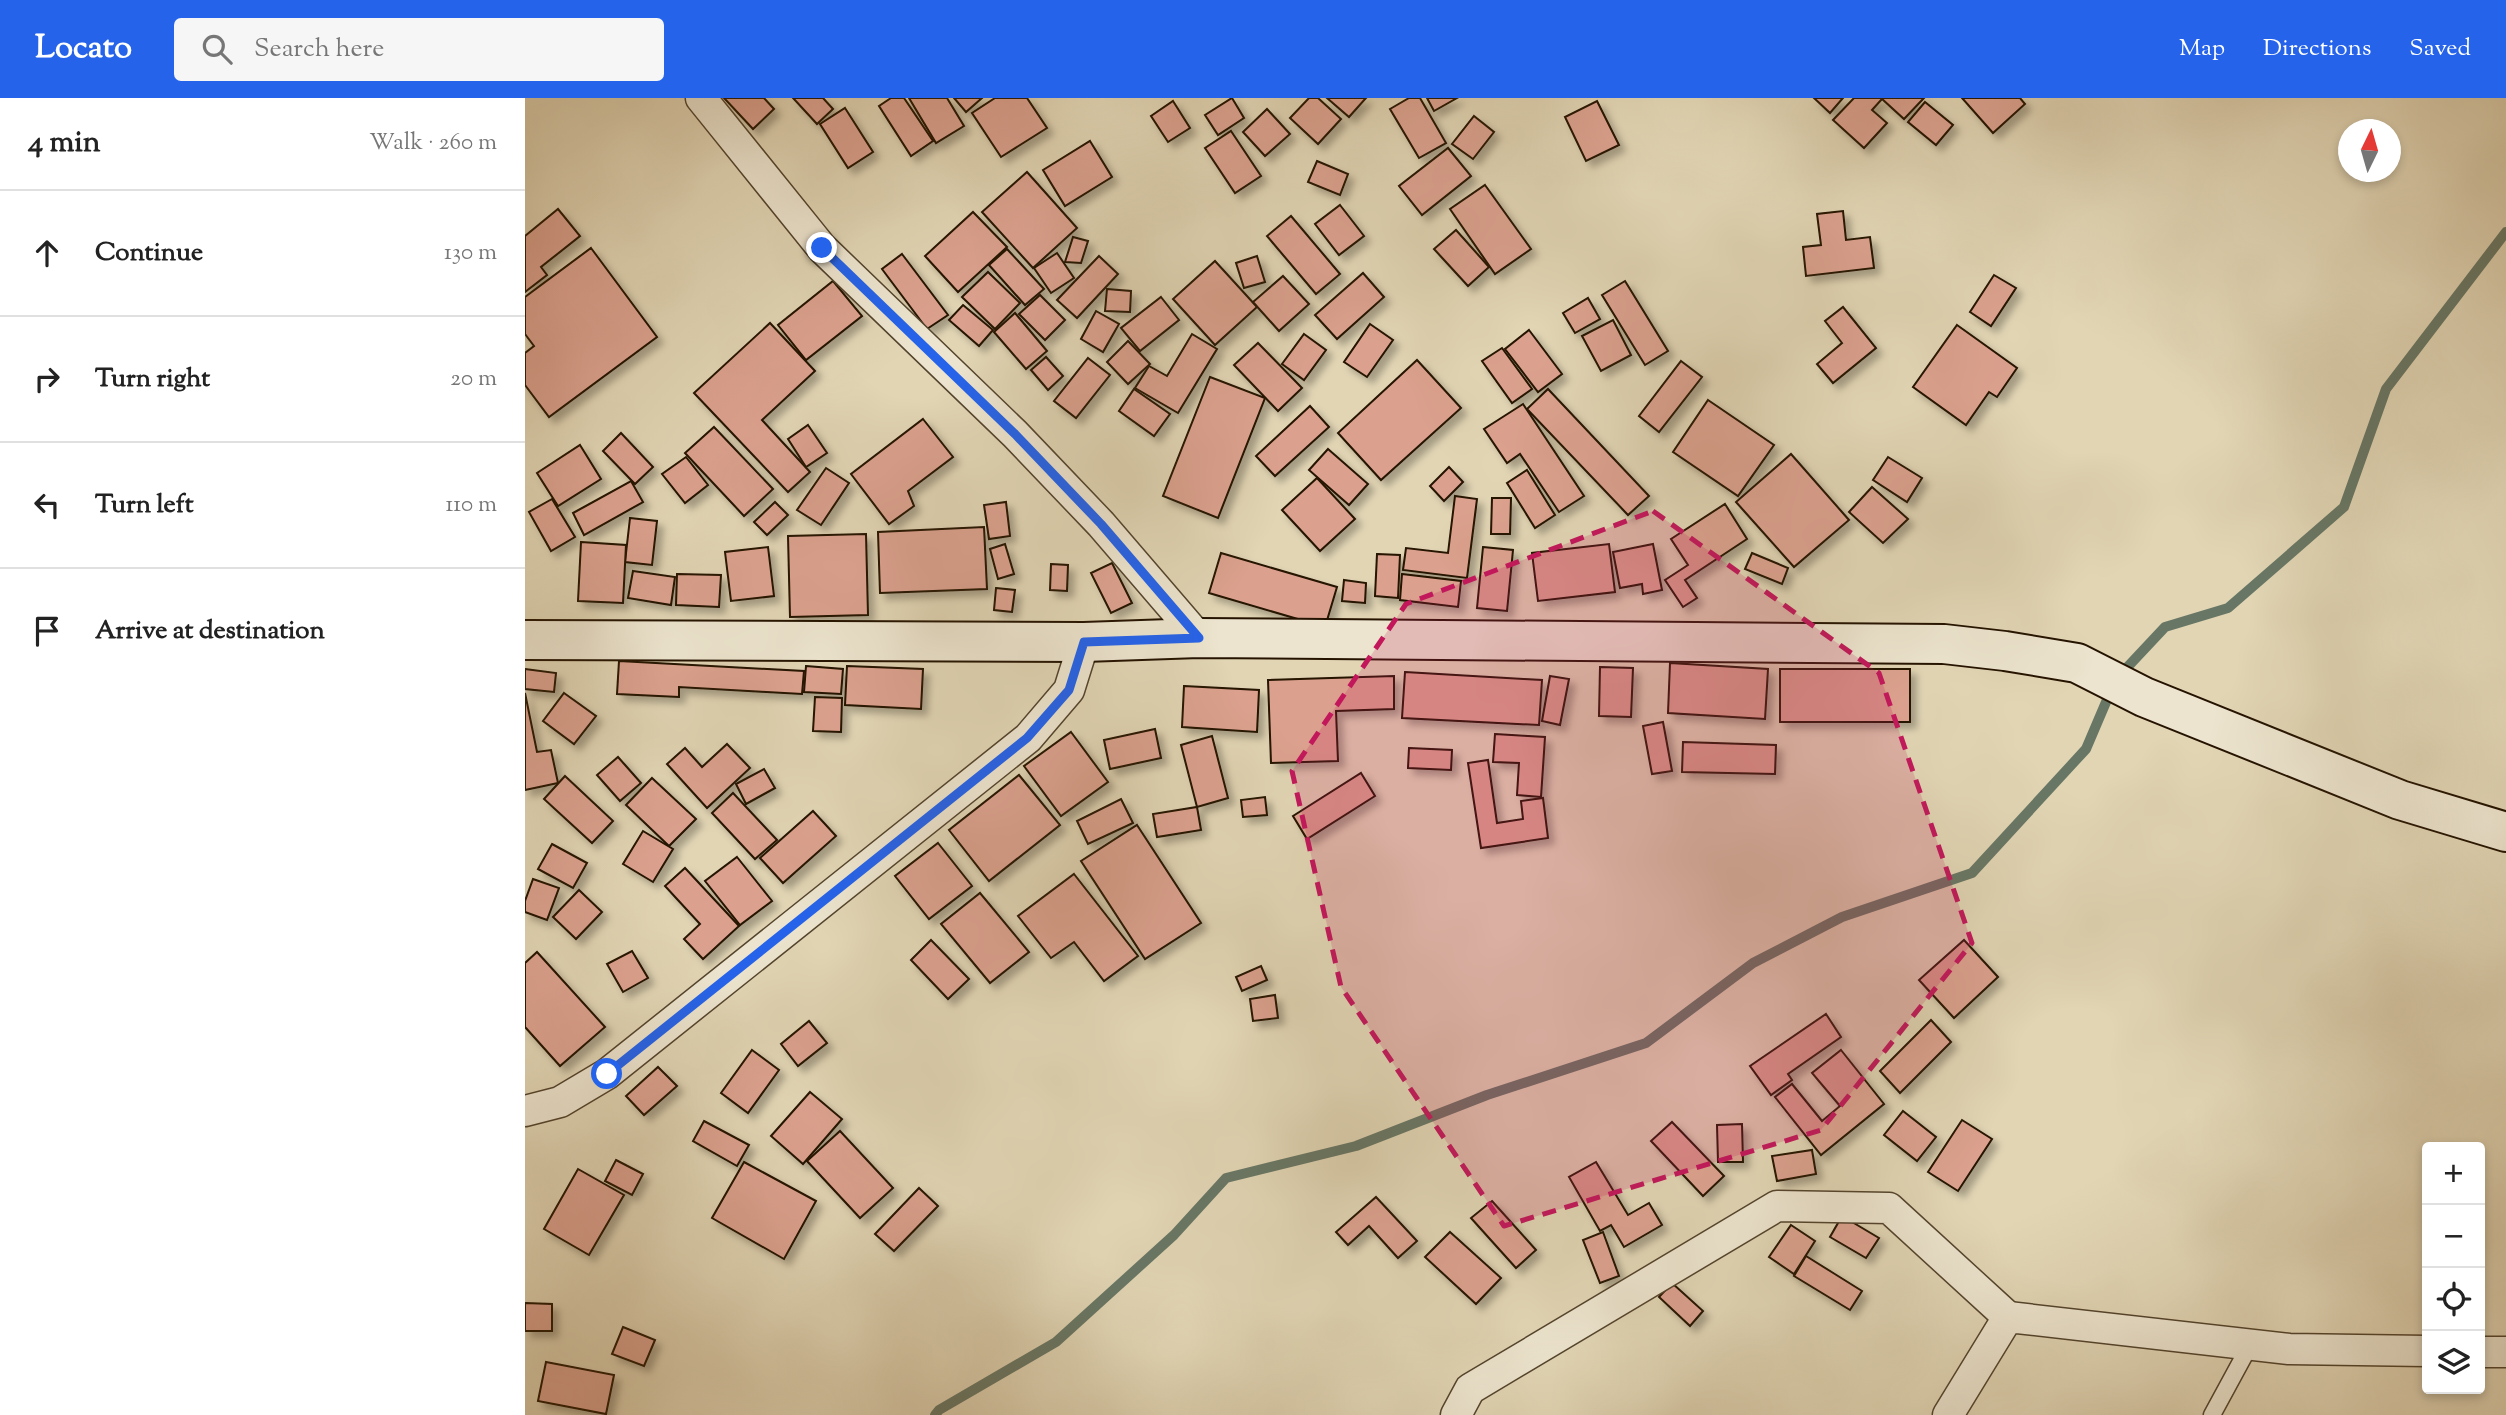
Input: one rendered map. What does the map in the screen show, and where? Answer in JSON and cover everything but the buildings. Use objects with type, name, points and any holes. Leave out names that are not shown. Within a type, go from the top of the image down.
[{"type":"main road","points":[[525,640],[1084,642],[1199,638],[1944,644],[2077,663],[2144,697],[2400,800],[2506,832]]},
{"type":"street","points":[[701,98],[822,248],[1034,454],[1101,524],[1199,638]]},
{"type":"street","points":[[525,1111],[560,1102],[607,1074],[1027,738],[1069,690],[1084,642]]},
{"type":"street","points":[[1456,1415],[1470,1389],[1777,1206],[1889,1208],[2008,1317],[2289,1349],[2422,1351]]},
{"type":"street","points":[[1948,1415],[2008,1317]]},
{"type":"street","points":[[2485,1352],[2506,1352]]},
{"type":"lane","points":[[2212,1415],[2250,1345]]},
{"type":"highlighted area","points":[[1653,511],[1879,673],[1972,943],[1821,1130],[1504,1226],[1341,987],[1292,771],[1406,604]]},
{"type":"waterway","points":[[2120,675],[2165,627],[2228,608],[2344,507],[2386,389],[2506,232]]},
{"type":"waterway","points":[[935,1415],[939,1410],[1056,1342],[1174,1235],[1226,1178],[1356,1146],[1487,1095],[1646,1043],[1753,963],[1842,917],[1972,873],[2086,749],[2112,688]]},
{"type":"route","points":[[607,1074],[1027,738],[1069,690],[1084,642],[1199,638],[1101,524],[1015,434],[822,248]]}]
